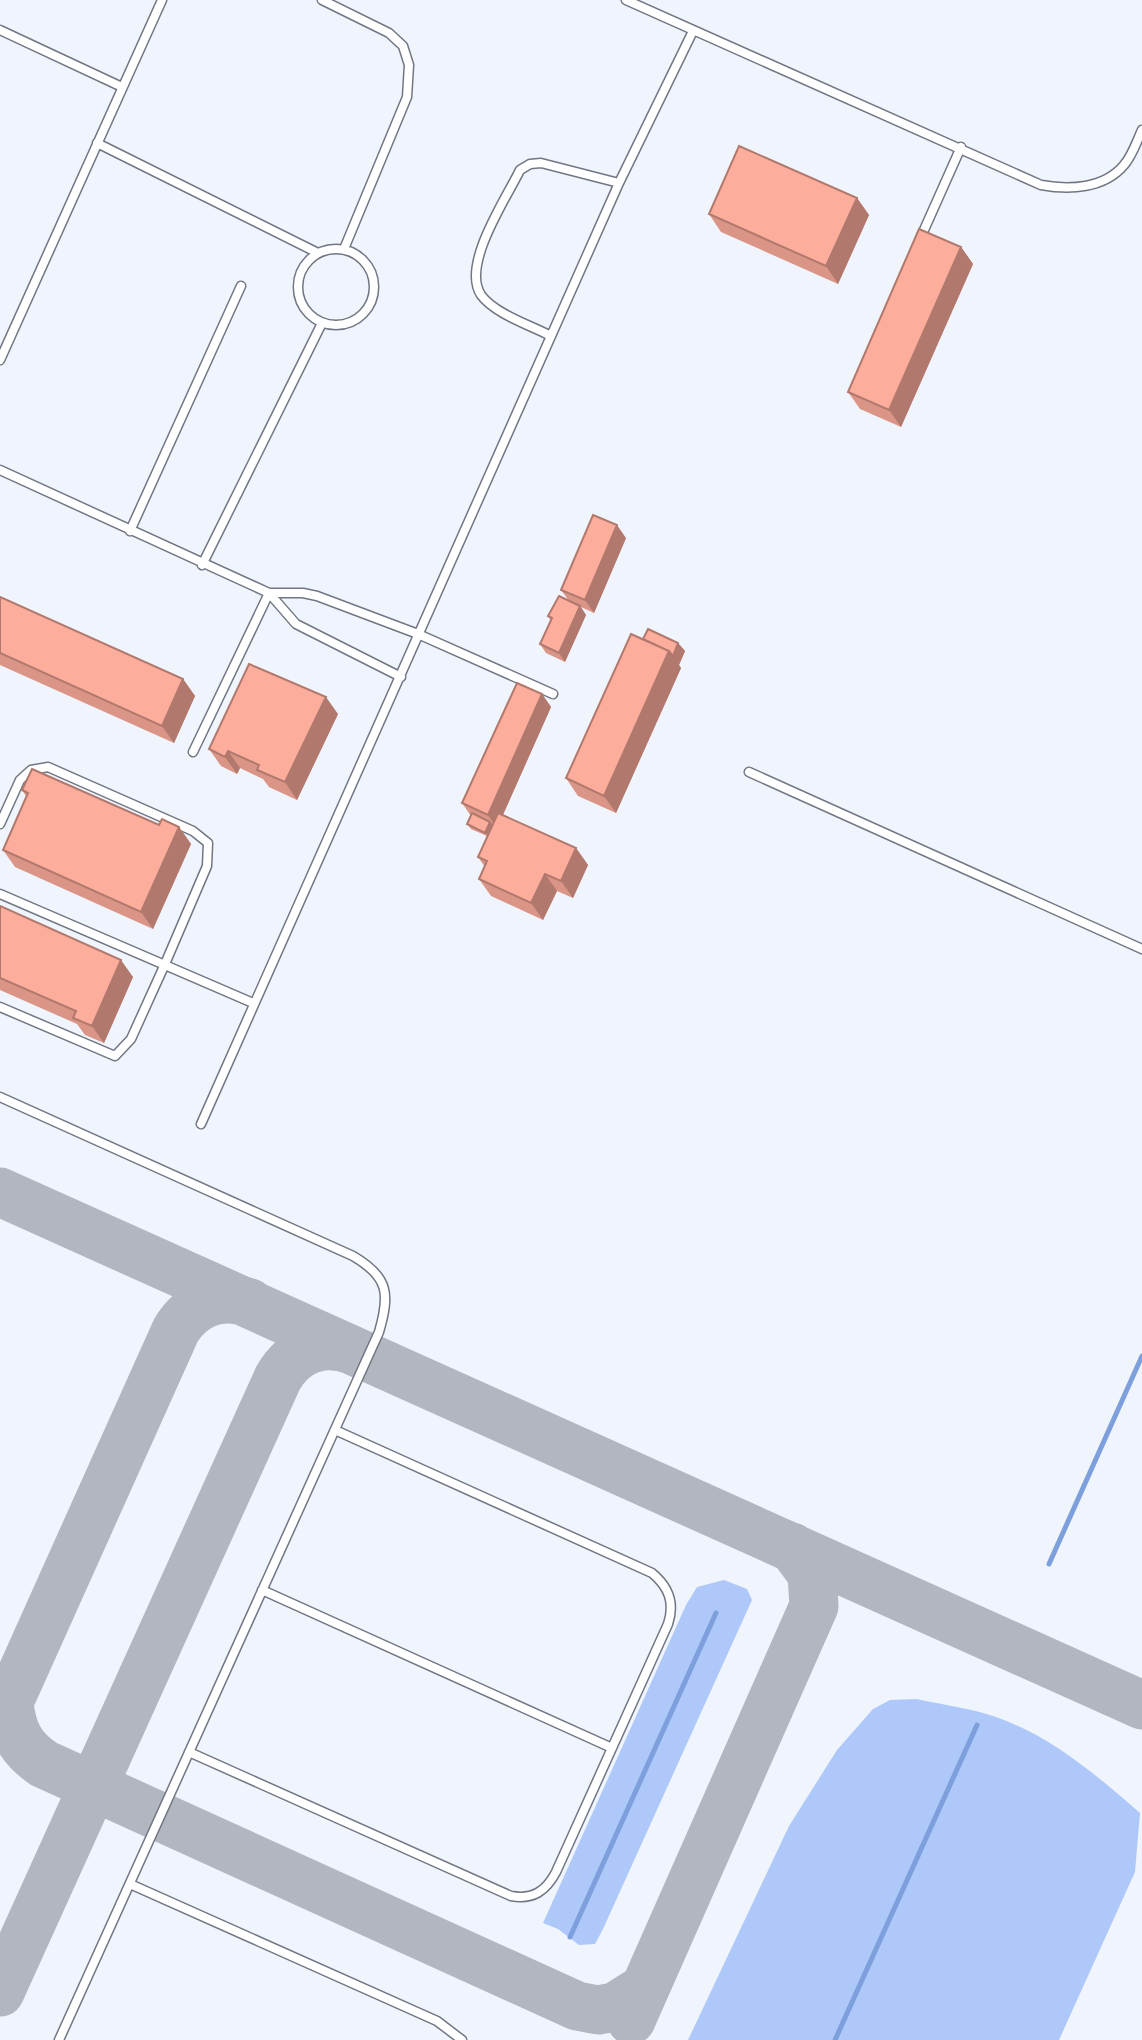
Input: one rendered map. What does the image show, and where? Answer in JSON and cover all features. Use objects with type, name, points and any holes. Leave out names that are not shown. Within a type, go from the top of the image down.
[{"type":"lane","points":[[0,360],[162,0]]},
{"type":"lane","points":[[322,0],[389,33],[403,46],[409,65],[407,97],[344,249]]},
{"type":"lane","points":[[626,0],[1041,184],[1066,189],[1098,183],[1124,165],[1142,130]]},
{"type":"lane","points":[[0,30],[122,87]]},
{"type":"lane","points":[[201,1124],[619,183],[693,31]]},
{"type":"lane","points":[[97,143],[318,253]]},
{"type":"lane","points":[[917,247],[961,147]]},
{"type":"lane","points":[[551,336],[495,307],[481,295],[475,280],[478,255],[520,170],[530,164],[541,163],[619,183]]},
{"type":"lane","points":[[344,249],[367,264],[373,277],[370,304],[362,315],[350,323],[337,326],[322,323],[310,315],[301,304],[298,289],[300,275],[307,262],[318,253],[344,249]]},
{"type":"lane","points":[[130,531],[240,286]]},
{"type":"lane","points":[[202,565],[322,323]]},
{"type":"lane","points":[[0,470],[202,565],[269,593],[303,593],[317,596],[418,634],[553,694]]},
{"type":"lane","points":[[269,593],[296,624],[401,677]]},
{"type":"lane","points":[[194,752],[269,593]]},
{"type":"lane","points":[[0,824],[20,780],[31,769],[48,767],[193,831],[208,843],[207,866],[165,964],[131,1039],[115,1056],[0,1007]]},
{"type":"lane","points":[[749,772],[1142,948]]},
{"type":"lane","points":[[0,894],[253,1003]]},
{"type":"lane","points":[[0,1097],[369,1265],[380,1276],[385,1290],[386,1308],[379,1332],[60,2040]]},
{"type":"lane","points":[[189,1752],[503,1893],[521,1898],[538,1893],[551,1882],[612,1748],[672,1612],[671,1597],[660,1580],[652,1573],[335,1430]]},
{"type":"lane","points":[[262,1590],[612,1748]]},
{"type":"lane","points":[[130,1884],[437,2021],[462,2040]]},
{"type":"shaded area","points":[[724,1580],[747,1589],[752,1600],[603,1929],[595,1944],[579,1945],[558,1929],[543,1923],[686,1605],[697,1587]]},
{"type":"shaded area","points":[[917,1699],[967,1709],[1017,1725],[1055,1746],[1090,1771],[1140,1813],[1135,1872],[1059,2040],[688,2040],[789,1826],[837,1750],[873,1709],[890,1700]]},
{"type":"building","points":[[739,146],[857,198],[826,266],[709,214]]},
{"type":"building","points":[[919,229],[961,247],[889,410],[848,392]]},
{"type":"building","points":[[593,515],[617,525],[585,600],[561,590]]},
{"type":"building","points":[[559,596],[580,606],[559,653],[540,644],[552,618],[548,616]]},
{"type":"building","points":[[0,597],[183,679],[162,726],[0,653]]},
{"type":"building","points":[[648,629],[678,643],[673,656],[669,651],[643,639]]},
{"type":"building","points":[[631,634],[669,651],[604,796],[566,778]]},
{"type":"building","points":[[249,664],[326,697],[285,782],[257,770],[259,765],[228,751],[225,757],[209,749]]},
{"type":"building","points":[[517,683],[542,694],[488,815],[462,803]]},
{"type":"building","points":[[32,769],[159,825],[162,819],[179,827],[141,912],[3,850],[28,793],[22,790]]},
{"type":"building","points":[[472,813],[490,822],[485,833],[467,824]]},
{"type":"building","points":[[498,813],[576,848],[561,881],[545,874],[531,903],[479,879],[487,861],[478,857]]},
{"type":"building","points":[[0,906],[121,960],[92,1026],[73,1018],[76,1011],[0,978]]},
{"type":"waterway","points":[[1049,1564],[1142,1356]]},
{"type":"waterway","points":[[570,1937],[716,1613]]},
{"type":"waterway","points":[[835,2040],[977,1725]]},
{"type":"taxiway","points":[[0,1192],[1142,1705]]},
{"type":"taxiway","points":[[0,1722],[176,1330],[190,1313],[208,1303],[228,1299],[250,1303]]},
{"type":"taxiway","points":[[0,1992],[278,1378],[292,1360],[310,1349],[330,1346],[352,1350]]},
{"type":"taxiway","points":[[631,2020],[814,1606],[812,1574],[792,1547]]},
{"type":"taxiway","points":[[9,1703],[12,1722],[23,1745],[44,1764],[577,2006],[598,2010],[615,2007],[645,1988]]}]
